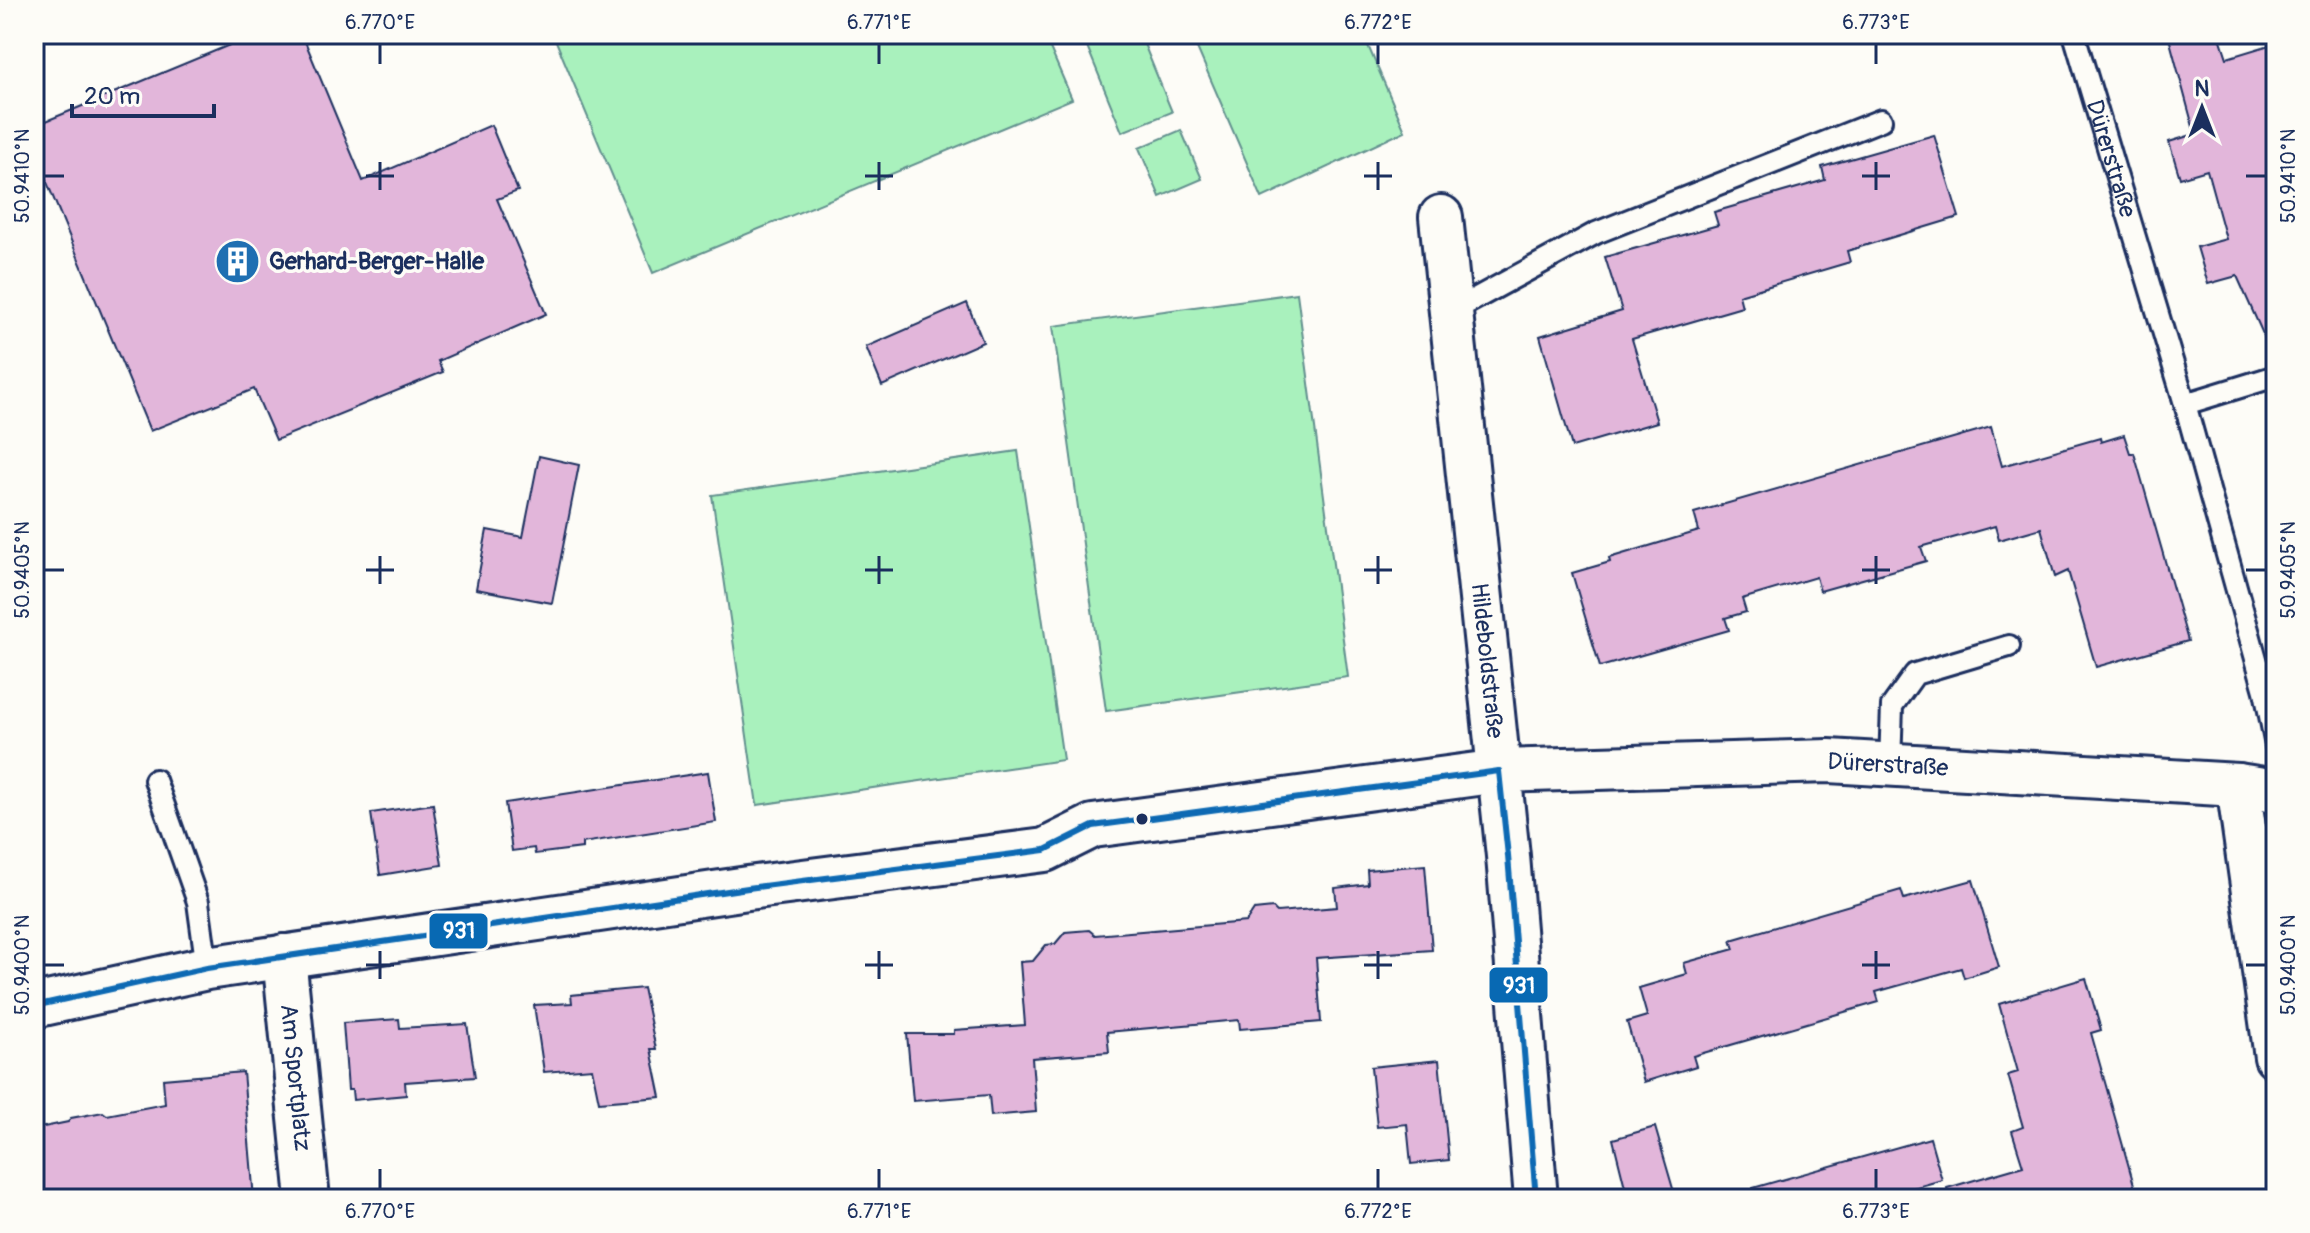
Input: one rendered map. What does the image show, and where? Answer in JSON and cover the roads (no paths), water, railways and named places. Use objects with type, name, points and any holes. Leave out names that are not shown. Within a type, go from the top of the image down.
[{"type":"street","name":"Hildeboldstraße","points":[[1441,217],[1508,856],[1536,1199]]},
{"type":"street","name":"Dürerstraße","points":[[34,1006],[207,968],[764,886],[1045,850],[1093,826],[1499,771],[1829,761],[2257,788]]},
{"type":"street","points":[[2257,788],[2276,1057]]},
{"type":"street","name":"Am Sportplatz","points":[[284,956],[308,1199]]},
{"type":"lane","name":"Dürerstraße","points":[[2074,34],[2185,404],[2265,691],[2276,746]]},
{"type":"lane","points":[[1451,312],[1596,233],[1881,120]]},
{"type":"lane","points":[[2185,404],[2276,376]]},
{"type":"lane","points":[[1890,764],[1892,706],[1915,674],[2009,646]]},
{"type":"lane","points":[[155,780],[198,902],[207,968]]},
{"type":"place","name":"Gerhard-Berger-Halle","points":[[238,261]]}]
